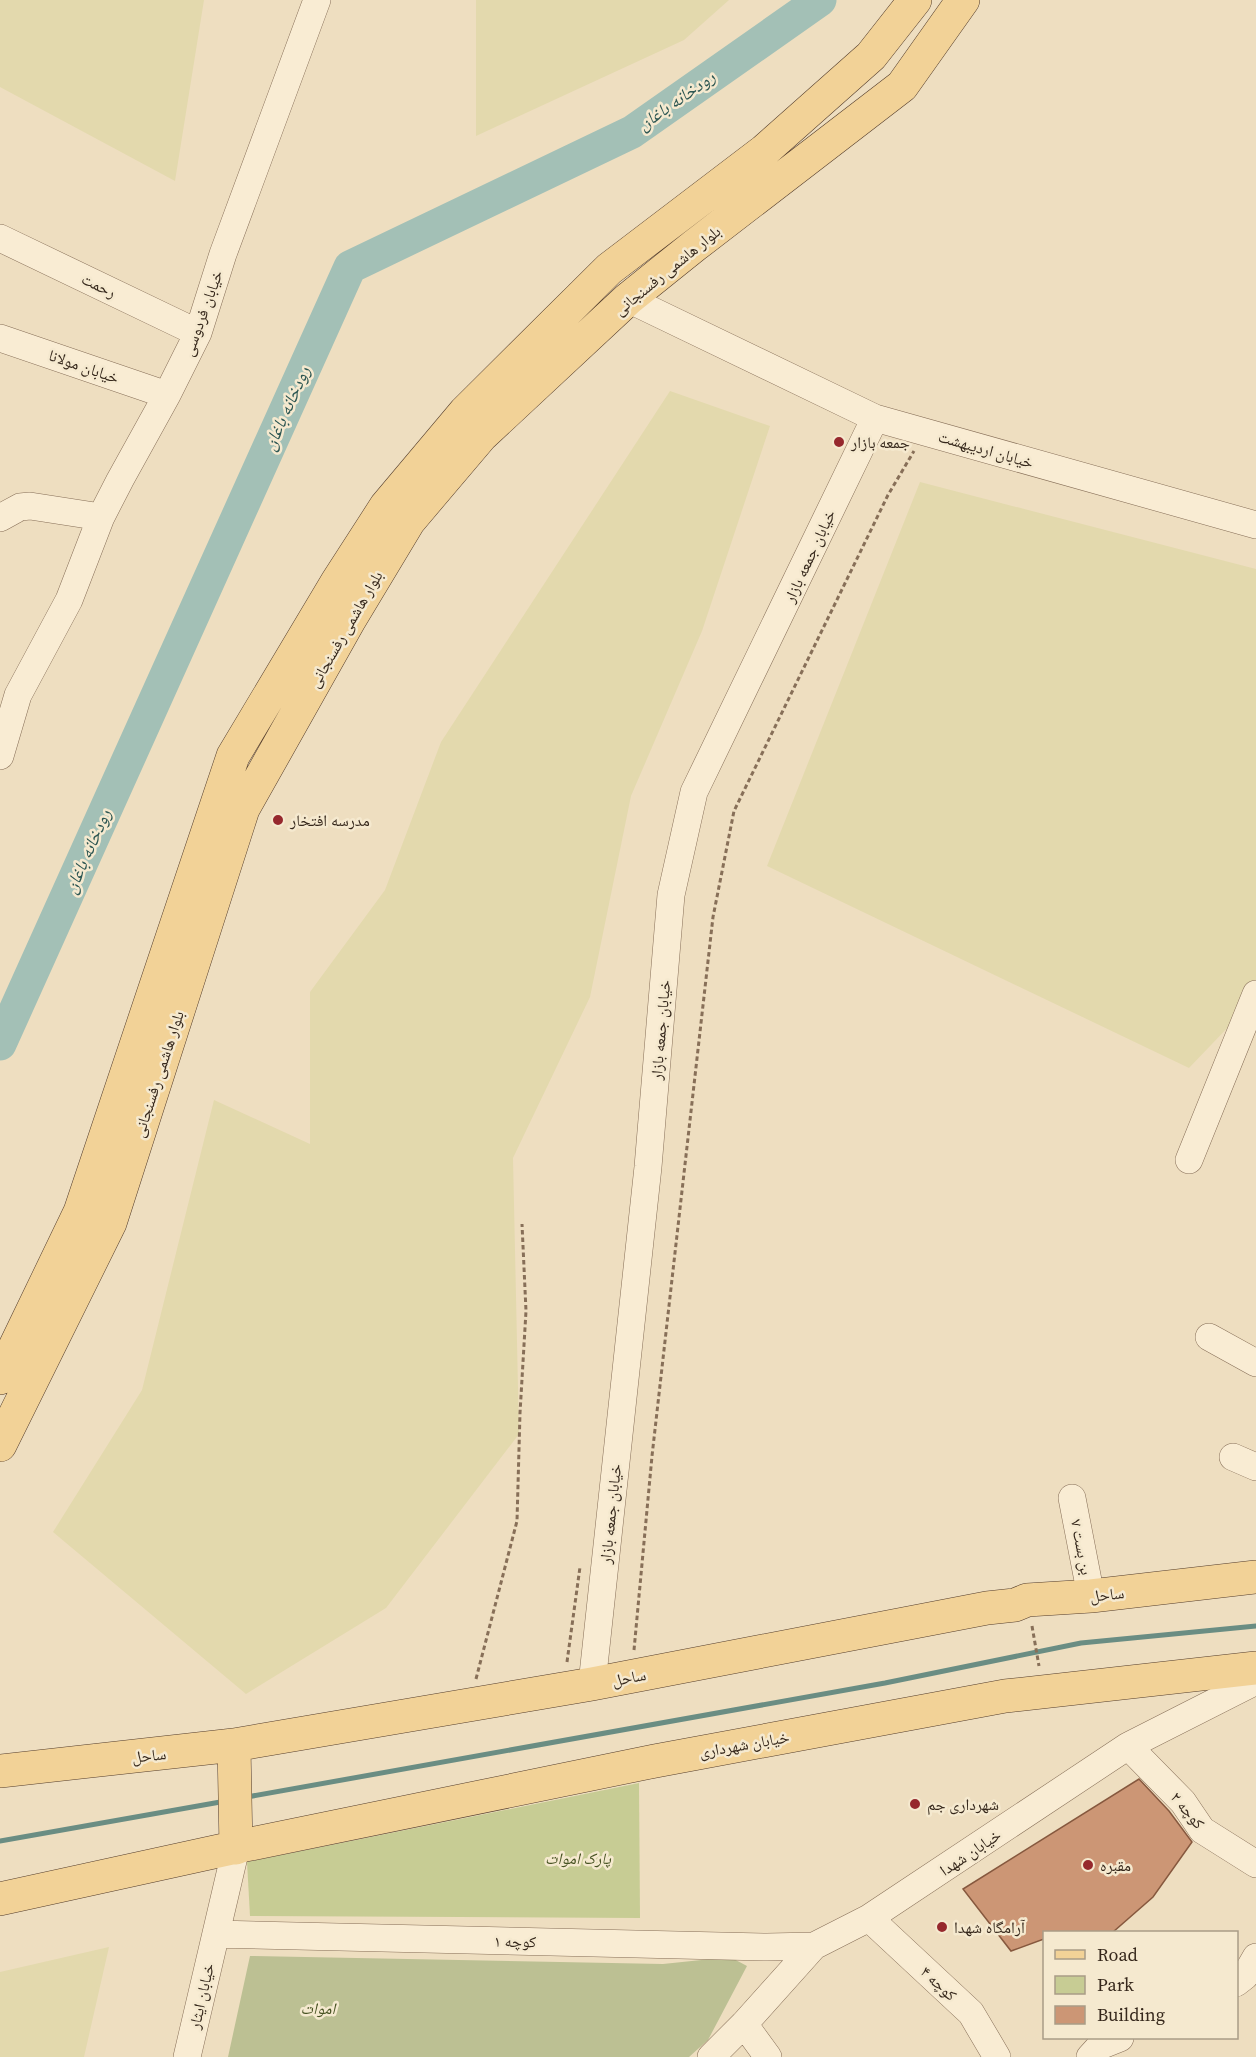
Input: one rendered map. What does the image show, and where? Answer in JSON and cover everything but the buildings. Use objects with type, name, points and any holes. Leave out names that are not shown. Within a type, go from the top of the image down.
[{"type":"main road","name":"بلوار هاشمی رفسنجانی","points":[[0,1445],[110,1223],[243,809],[350,619],[398,514],[465,412],[609,269],[764,151],[871,56],[915,0]]},
{"type":"main road","name":"بلوار هاشمی رفسنجانی","points":[[0,1378],[81,1212],[233,756],[337,582],[398,514],[628,299],[902,86],[963,0]]},
{"type":"main road","name":"ساحل","points":[[0,1772],[234,1745],[592,1684],[987,1608],[1015,1605],[1027,1600],[1091,1596],[1256,1577]]},
{"type":"main road","name":"خیابان شهرداری","points":[[0,1899],[655,1761],[1043,1690],[1256,1668]]},
{"type":"main road","points":[[234,1745],[236,1848]]},
{"type":"street","name":"خیابان فردوسی","points":[[0,756],[18,695],[69,600],[101,517],[198,333],[223,254],[317,0]]},
{"type":"street","name":"رحمت","points":[[0,238],[198,333]]},
{"type":"street","name":"خیابان اردیبهشت","points":[[628,299],[875,418],[1256,525]]},
{"type":"street","name":"خیابان مولانا","points":[[0,338],[167,395]]},
{"type":"street","name":"خیابان جمعه بازار","points":[[592,1684],[648,1167],[671,895],[694,792],[875,418]]},
{"type":"street","points":[[0,518],[20,507],[30,506],[101,517]]},
{"type":"street","points":[[1189,1160],[1256,994]]},
{"type":"street","points":[[1209,1337],[1256,1363]]},
{"type":"street","name":"بن بست ۷","points":[[1072,1498],[1091,1596]]},
{"type":"street","name":"خیابان شهدا","points":[[711,2057],[814,1946],[869,1918],[1128,1746],[1256,1681]]},
{"type":"street","name":"کوچه ۲","points":[[1128,1746],[1183,1802],[1202,1830],[1256,1864]]},
{"type":"street","name":"خیابان ایثار","points":[[187,2057],[236,1848]]},
{"type":"street","name":"کوچه ۴","points":[[869,1918],[971,2013],[997,2057]]},
{"type":"street","name":"کوچه ۱","points":[[216,1934],[754,1947],[814,1946]]},
{"type":"street","points":[[1238,1981],[1245,1976],[1256,1957]]},
{"type":"street","points":[[744,2024],[768,2057]]},
{"type":"street","points":[[1090,2057],[1100,2046],[1116,2039]]},
{"type":"path","points":[[632,1676],[652,1456],[712,917],[734,811],[888,495],[926,432]]},
{"type":"path","points":[[469,1704],[517,1521],[526,1311],[522,1224]]},
{"type":"path","points":[[1027,1600],[1043,1690]]},
{"type":"shaded area","points":[[0,0],[204,0],[175,181],[0,87]]},
{"type":"shaded area","points":[[476,0],[729,0],[684,40],[476,136]]},
{"type":"shaded area","points":[[670,391],[770,426],[702,631],[631,796],[590,997],[513,1158],[519,1434],[386,1608],[246,1694],[53,1532],[142,1390],[214,1100],[310,1144],[310,992],[385,890],[441,742]]},
{"type":"shaded area","points":[[920,482],[1256,569],[1256,998],[1189,1068],[767,866]]},
{"type":"shaded area","points":[[109,1947],[84,2057],[0,2057],[0,1972]]},
{"type":"green space","name":"پارک اموات","points":[[639,1783],[640,1918],[250,1916],[247,1862]]},
{"type":"green space","name":"اموات","points":[[250,1956],[663,1964],[730,1957],[747,1966],[708,2040],[689,2057],[228,2057]]},
{"type":"waterway","name":"رودخانه باغان","points":[[0,1044],[350,267],[632,132],[820,0]]},
{"type":"waterway","points":[[247,1797],[885,1683],[1081,1643],[1256,1626]]},
{"type":"waterway","points":[[0,1841],[226,1801]]},
{"type":"place","name":"جمعه بازار","points":[[839,442]]},
{"type":"place","name":"مدرسه افتخار","points":[[278,820]]},
{"type":"place","name":"شهرداری جم","points":[[915,1804]]},
{"type":"place","name":"مقبره","points":[[1088,1865]]},
{"type":"place","name":"آرامگاه شهدا","points":[[942,1927]]}]
